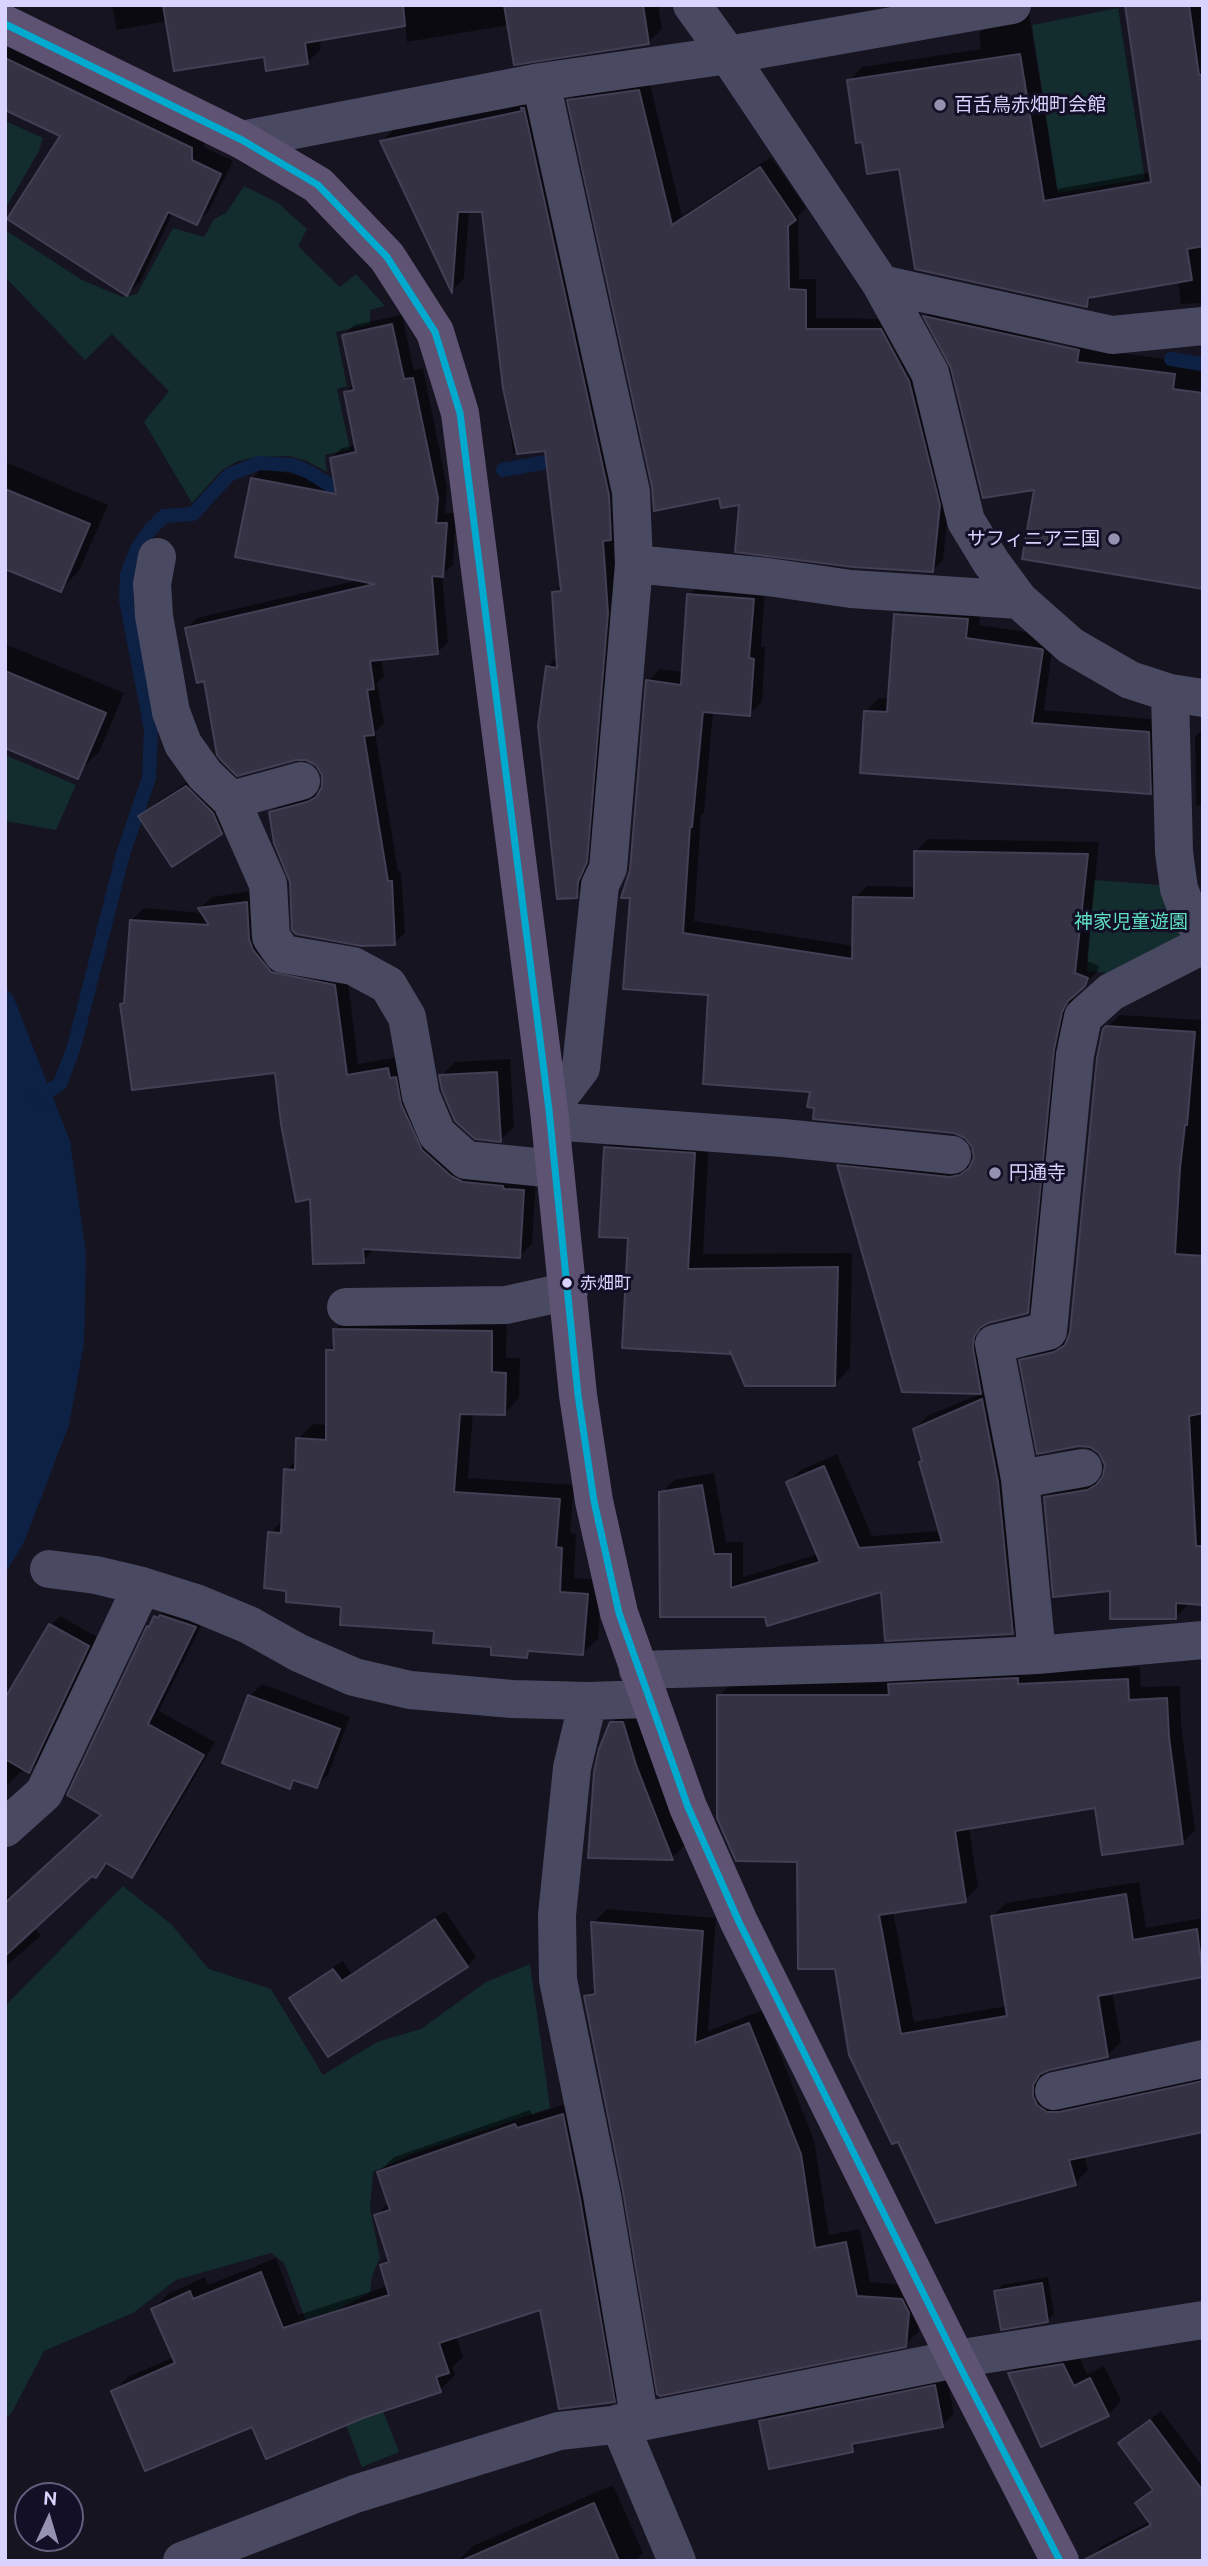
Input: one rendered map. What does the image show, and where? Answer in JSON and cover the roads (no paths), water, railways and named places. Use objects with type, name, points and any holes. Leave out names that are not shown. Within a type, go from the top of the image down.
[{"type":"main road","points":[[5,24],[242,139],[318,185],[387,257],[435,332],[460,413],[550,1115],[578,1395],[594,1501],[619,1613],[688,1807],[739,1922],[956,2359],[1060,2561]]},
{"type":"street","points":[[692,5],[881,284],[930,373],[966,521],[991,562],[1019,600],[1071,646],[1130,680],[1186,696],[1174,852],[1179,889],[1188,912],[1203,935]]},
{"type":"street","points":[[242,139],[541,82],[728,55],[1012,5]]},
{"type":"street","points":[[541,82],[631,492],[634,564],[608,868],[600,885],[581,1068],[550,1115],[952,1155]]},
{"type":"street","points":[[881,284],[1112,335],[1203,326]]},
{"type":"street","points":[[157,557],[152,584],[154,616],[171,712],[183,744],[205,775],[231,800],[268,884],[271,937],[284,954],[353,966],[388,985],[407,1017],[421,1096],[437,1134],[466,1160],[555,1169]]},
{"type":"street","points":[[634,564],[768,577],[851,589],[1019,600]]},
{"type":"street","points":[[231,800],[301,781]]},
{"type":"street","points":[[1037,1655],[1020,1479],[994,1345],[1048,1331],[1075,1055],[1083,1017],[1111,992],[1203,945]]},
{"type":"street","points":[[346,1307],[506,1305],[569,1290]]},
{"type":"street","points":[[1020,1479],[1083,1468]]},
{"type":"street","points":[[49,1569],[96,1575],[196,1603],[249,1625],[299,1653],[354,1677],[410,1690],[512,1699],[588,1701],[643,1684],[876,1663],[1201,1646]]},
{"type":"street","points":[[5,1828],[44,1793],[142,1586]]},
{"type":"street","points":[[588,1701],[577,1741],[566,1821],[557,1915],[558,1980],[602,2195],[630,2423],[677,2561]]},
{"type":"street","points":[[1054,2091],[1203,2059]]},
{"type":"street","points":[[182,2561],[368,2490],[559,2431],[630,2423],[956,2359],[1203,2320]]},
{"type":"water","points":[[5,986],[13,996],[70,1141],[86,1254],[84,1344],[69,1425],[24,1542],[5,1574]]},
{"type":"waterway","points":[[1171,359],[1202,364]]},
{"type":"waterway","points":[[503,470],[563,459]]},
{"type":"waterway","points":[[38,1098],[60,1084],[74,1047],[123,854],[149,778],[151,730],[126,600],[127,574],[137,549],[149,531],[164,516],[193,514],[229,475],[259,463],[292,465],[309,472],[349,497]]},
{"type":"place","name":"百舌鳥赤畑町会館","points":[[940,105]]},
{"type":"place","name":"サフィニア三国","points":[[1114,539]]},
{"type":"place","name":"円通寺","points":[[995,1173]]},
{"type":"place","name":"赤畑町","points":[[567,1283]]},
{"type":"park label","name":"神家児童遊園","points":[[1131,922]]}]
